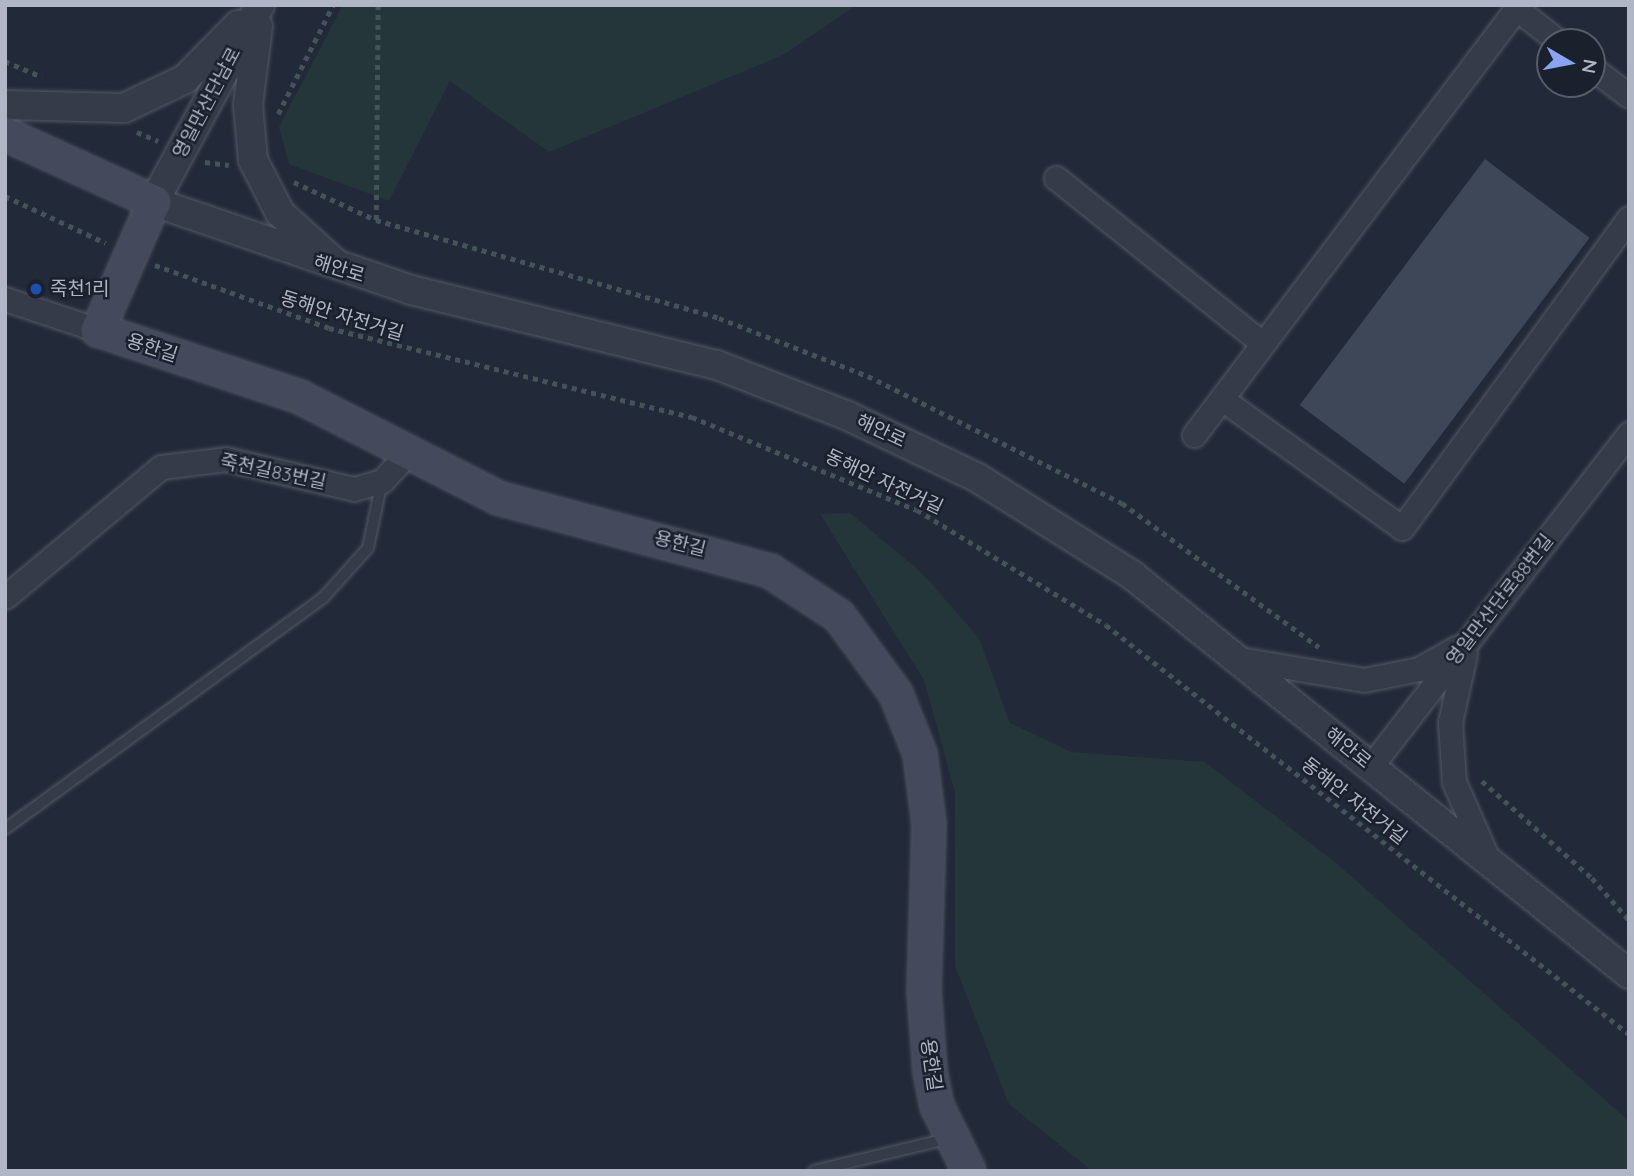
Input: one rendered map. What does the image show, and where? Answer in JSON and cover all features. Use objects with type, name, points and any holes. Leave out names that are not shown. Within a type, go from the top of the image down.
[{"type":"main road","name":"해안로","points":[[5,134],[154,202]]},
{"type":"main road","points":[[98,330],[154,202]]},
{"type":"main road","name":"용한길","points":[[98,330],[300,397],[461,483],[532,509],[770,570],[818,597],[859,638],[896,694],[920,754],[929,824],[926,1028],[937,1106],[950,1138],[969,1171]]},
{"type":"street","points":[[5,106],[90,112],[156,97],[185,79],[260,5]]},
{"type":"street","points":[[260,5],[248,105],[253,160],[280,213],[350,272]]},
{"type":"street","name":"영일만산단남로","points":[[154,202],[260,5]]},
{"type":"street","points":[[1194,435],[1518,7],[1543,28]]},
{"type":"street","points":[[1606,79],[1629,96]]},
{"type":"street","points":[[1056,178],[1263,344]]},
{"type":"street","name":"해안로","points":[[154,202],[350,272],[717,365],[846,415],[1038,511],[1239,659],[1629,974]]},
{"type":"street","points":[[1222,399],[1402,528],[1629,218]]},
{"type":"street","points":[[5,299],[98,330]]},
{"type":"street","name":"영일만산단로88번길","points":[[1371,766],[1629,433]]},
{"type":"street","points":[[382,481],[407,454]]},
{"type":"street","name":"죽천길83번길","points":[[5,597],[130,487],[181,461],[226,459],[354,489],[382,481]]},
{"type":"street","points":[[1239,659],[1363,680],[1419,669],[1472,636]]},
{"type":"street","points":[[1472,636],[1454,693],[1451,751],[1465,815],[1489,862]]},
{"type":"lane","points":[[5,829],[323,598],[368,548],[382,481]]},
{"type":"lane","points":[[814,1171],[950,1138]]},
{"type":"path","points":[[271,127],[333,5]]},
{"type":"path","points":[[376,220],[378,5]]},
{"type":"path","name":"동해안 자전거길","points":[[5,195],[131,255],[329,328],[692,417],[917,510],[1106,625],[1629,1034]]},
{"type":"shaded area","points":[[343,5],[857,5],[783,55],[549,152],[450,81],[389,201],[289,164],[279,127]]},
{"type":"shaded area","points":[[850,513],[922,573],[979,638],[1010,723],[1071,752],[1205,762],[1336,863],[1629,1121],[1629,1171],[1092,1171],[1009,1104],[955,966],[955,792],[924,680],[820,514]]},
{"type":"building","points":[[1485,159],[1590,238],[1404,484],[1300,405]]},
{"type":"place","name":"죽천1리","points":[[36,289]]}]
